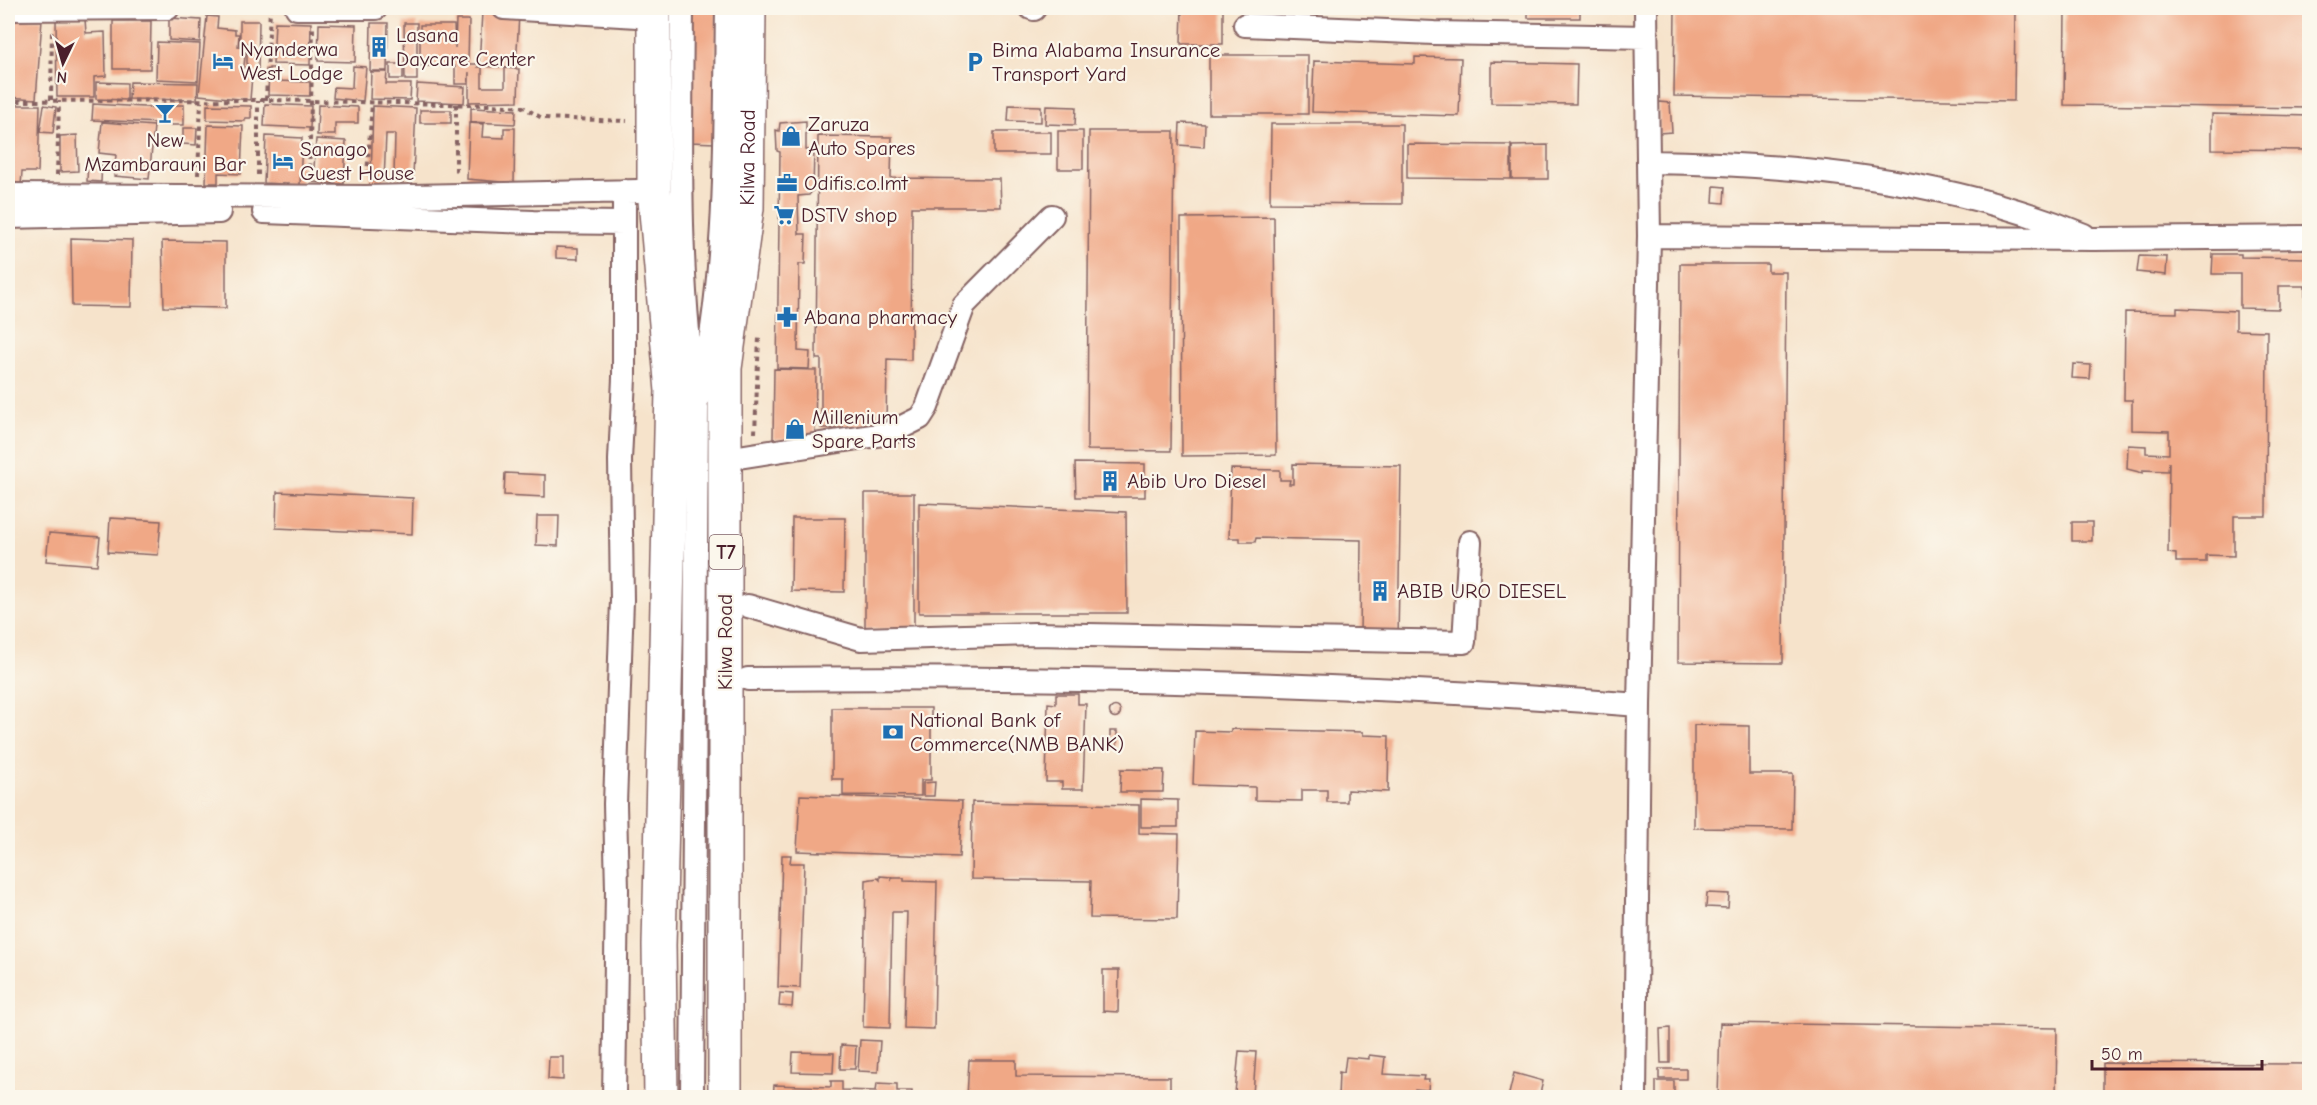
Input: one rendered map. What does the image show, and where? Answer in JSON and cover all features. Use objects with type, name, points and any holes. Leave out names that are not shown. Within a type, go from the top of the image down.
[{"type":"highway","name":"Kilwa Road","points":[[725,1098],[725,368],[747,208],[750,8]]},
{"type":"highway","points":[[661,1098],[659,945],[672,391],[639,190],[654,122],[663,11]]},
{"type":"street","points":[[20,8],[168,8]]},
{"type":"street","points":[[297,8],[376,8]]},
{"type":"street","points":[[504,8],[663,11],[680,182],[688,346],[698,408],[692,1098]]},
{"type":"street","points":[[698,408],[711,346],[724,183],[727,8]]},
{"type":"street","points":[[1635,1098],[1639,705],[1649,236],[1646,8]]},
{"type":"street","points":[[1245,25],[1434,33],[1646,37]]},
{"type":"street","points":[[1648,162],[1790,168],[1926,188],[1993,202],[2094,239]]},
{"type":"street","points":[[8,195],[366,197],[639,190],[624,223],[624,378],[620,460],[622,600],[615,804],[618,890],[614,1098]]},
{"type":"street","points":[[8,217],[307,212],[533,222],[624,223]]},
{"type":"street","points":[[726,459],[890,433],[920,417],[927,407],[964,305],[1052,216]]},
{"type":"street","points":[[1649,236],[2094,239],[2310,237]]},
{"type":"street","points":[[748,606],[861,639],[1034,634],[1464,642],[1470,542]]},
{"type":"street","points":[[748,679],[867,678],[1356,686],[1639,705]]},
{"type":"path","points":[[266,100],[270,8]]},
{"type":"path","points":[[308,196],[314,8]]},
{"type":"path","points":[[51,100],[52,9]]},
{"type":"path","points":[[8,100],[201,102],[266,100],[519,106],[542,118],[654,122]]},
{"type":"path","points":[[57,194],[59,101]]},
{"type":"path","points":[[258,101],[258,196]]},
{"type":"path","points":[[197,196],[201,102]]},
{"type":"path","points":[[366,197],[372,103]]},
{"type":"path","points":[[456,104],[456,195]]},
{"type":"building","points":[[691,8],[717,8],[715,143],[690,142]]},
{"type":"building","points":[[1182,8],[1223,8],[1223,44],[1181,44]]},
{"type":"building","points":[[1528,8],[1580,8],[1580,18],[1528,18]]},
{"type":"building","points":[[1675,8],[2015,8],[2014,101],[1674,96]]},
{"type":"building","points":[[2065,8],[2310,8],[2310,108],[2064,105]]},
{"type":"building","points":[[482,12],[519,14],[516,68],[479,66]]},
{"type":"building","name":"Nyanderwa West Lodge","points":[[207,16],[218,17],[217,28],[235,30],[235,34],[239,34],[238,47],[246,48],[243,74],[252,75],[250,100],[199,95]]},
{"type":"building","points":[[8,18],[42,20],[36,99],[8,97]]},
{"type":"building","points":[[169,18],[201,20],[200,42],[169,40]]},
{"type":"building","points":[[85,19],[86,33],[105,32],[106,76],[94,77],[94,97],[57,97],[56,20]]},
{"type":"building","points":[[456,20],[469,20],[468,64],[479,64],[478,67],[482,67],[482,87],[505,87],[505,68],[519,69],[518,101],[469,102],[469,72],[468,84],[455,84],[455,66],[420,66],[420,25],[454,25],[455,48]]},
{"type":"building","points":[[113,21],[151,21],[150,69],[113,69]]},
{"type":"building","points":[[240,21],[259,21],[258,73],[247,72],[247,46],[240,46]]},
{"type":"building","points":[[275,22],[311,23],[310,65],[273,64]]},
{"type":"building","name":"Lasana Daycare Center","points":[[371,23],[388,23],[387,71],[370,71]]},
{"type":"building","points":[[404,23],[417,23],[417,80],[405,80]]},
{"type":"building","points":[[319,24],[356,25],[355,62],[318,61]]},
{"type":"building","points":[[157,42],[200,44],[198,81],[156,79]]},
{"type":"building","points":[[1209,55],[1308,55],[1308,114],[1209,114]]},
{"type":"building","points":[[1415,57],[1461,58],[1459,116],[1312,112],[1314,61],[1415,64]]},
{"type":"building","points":[[1491,62],[1577,64],[1576,104],[1491,103]]},
{"type":"building","points":[[390,64],[403,64],[403,79],[390,79]]},
{"type":"building","points":[[353,66],[366,67],[363,101],[333,98],[334,87],[352,88]]},
{"type":"building","points":[[269,68],[274,68],[274,81],[310,82],[310,96],[268,95]]},
{"type":"building","points":[[371,72],[387,72],[386,84],[411,84],[410,100],[370,99]]},
{"type":"building","points":[[96,82],[127,83],[127,100],[96,99]]},
{"type":"building","points":[[130,82],[198,83],[197,100],[129,99]]},
{"type":"building","points":[[417,84],[465,87],[464,103],[416,101]]},
{"type":"building","points":[[1659,102],[1670,103],[1672,132],[1659,133]]},
{"type":"building","points":[[93,104],[160,108],[159,123],[92,120]]},
{"type":"building","points":[[265,104],[311,106],[310,128],[264,126]]},
{"type":"building","points":[[8,105],[40,105],[38,172],[22,172],[21,185],[8,184]]},
{"type":"building","points":[[44,105],[56,107],[53,133],[40,132]]},
{"type":"building","points":[[161,105],[184,105],[184,125],[161,125]]},
{"type":"building","points":[[207,105],[251,106],[251,118],[245,118],[245,121],[207,120]]},
{"type":"building","points":[[318,105],[358,107],[358,123],[335,123],[335,135],[317,135]]},
{"type":"building","points":[[1009,105],[1041,106],[1041,122],[1008,121]]},
{"type":"building","points":[[373,106],[416,108],[413,176],[394,176],[395,134],[386,134],[384,181],[371,181]]},
{"type":"building","points":[[1046,106],[1076,107],[1075,125],[1045,124]]},
{"type":"building","points":[[471,108],[516,110],[515,124],[471,122]]},
{"type":"building","points":[[420,110],[451,110],[451,123],[420,123]]},
{"type":"building","points":[[2212,114],[2310,116],[2310,150],[2212,149]]},
{"type":"building","points":[[806,121],[806,150],[814,150],[813,190],[809,195],[798,196],[799,234],[806,234],[805,264],[799,264],[798,351],[810,352],[809,369],[777,368],[780,152],[777,151],[776,130],[779,131],[780,123]]},
{"type":"building","points":[[102,122],[154,126],[149,179],[114,176],[116,155],[99,153]]},
{"type":"building","points":[[469,123],[483,124],[482,137],[504,138],[504,128],[515,128],[514,183],[467,179]]},
{"type":"building","points":[[1180,123],[1205,124],[1204,147],[1179,145]]},
{"type":"building","points":[[1271,124],[1402,124],[1402,204],[1270,203]]},
{"type":"building","points":[[208,125],[243,126],[241,174],[218,173],[218,183],[206,183]]},
{"type":"building","points":[[183,128],[197,128],[196,145],[183,144]]},
{"type":"building","points":[[1058,131],[1083,131],[1083,169],[1058,169]]},
{"type":"building","points":[[1089,131],[1174,131],[1171,451],[1087,450]]},
{"type":"building","points":[[994,132],[1051,132],[1051,154],[994,154]]},
{"type":"building","points":[[77,135],[78,171],[60,172],[60,136]]},
{"type":"building","name":"Sanago Guest House","points":[[266,136],[302,138],[300,185],[264,183]]},
{"type":"building","points":[[818,136],[892,137],[891,178],[1000,179],[1001,207],[912,207],[911,360],[887,359],[886,428],[821,428],[821,359],[816,359]]},
{"type":"building","points":[[316,139],[346,141],[344,184],[313,182]]},
{"type":"building","points":[[1407,144],[1511,145],[1511,179],[1407,178]]},
{"type":"building","points":[[1548,145],[1548,179],[1512,179],[1512,146]]},
{"type":"building","points":[[88,161],[102,162],[101,182],[87,181]]},
{"type":"building","points":[[1714,186],[1725,187],[1724,203],[1713,202]]},
{"type":"building","points":[[1274,217],[1276,455],[1182,456],[1181,218]]},
{"type":"building","points":[[71,238],[132,240],[131,307],[72,306]]},
{"type":"building","points":[[162,241],[226,242],[226,308],[164,307]]},
{"type":"building","points":[[556,247],[578,248],[578,259],[556,258]]},
{"type":"building","points":[[2213,254],[2241,254],[2241,257],[2310,258],[2310,308],[2305,308],[2305,286],[2279,286],[2279,309],[2240,308],[2240,274],[2212,274]]},
{"type":"building","points":[[2139,256],[2167,257],[2166,275],[2137,272]]},
{"type":"building","points":[[1680,264],[1768,264],[1768,272],[1786,272],[1783,663],[1678,662]]},
{"type":"building","points":[[2177,308],[2236,311],[2236,330],[2267,331],[2266,516],[2234,516],[2234,556],[2206,555],[2206,562],[2176,562],[2176,554],[2168,553],[2169,462],[2168,471],[2143,470],[2143,473],[2127,469],[2128,445],[2146,446],[2146,453],[2169,454],[2169,431],[2132,430],[2132,400],[2124,400],[2125,312],[2177,313]]},
{"type":"building","points":[[2073,364],[2091,365],[2090,379],[2072,378]]},
{"type":"building","points":[[774,369],[816,370],[815,440],[773,439]]},
{"type":"building","name":"Abib Uro Diesel","points":[[1075,463],[1145,464],[1145,497],[1076,497]]},
{"type":"building","name":"ABIB URO DIESEL","points":[[1293,464],[1401,466],[1398,640],[1360,639],[1361,540],[1256,538],[1255,542],[1240,542],[1240,538],[1229,538],[1231,469],[1280,470],[1280,480],[1290,480],[1289,484],[1293,484]]},
{"type":"building","points":[[505,473],[545,475],[545,497],[504,495]]},
{"type":"building","points":[[277,492],[413,498],[412,534],[276,528]]},
{"type":"building","points":[[865,493],[914,493],[914,629],[865,629]]},
{"type":"building","points":[[919,503],[1126,512],[1127,613],[919,613]]},
{"type":"building","points":[[537,516],[559,516],[558,546],[536,545]]},
{"type":"building","points":[[110,518],[161,521],[158,555],[108,552]]},
{"type":"building","points":[[792,518],[845,518],[844,592],[791,591]]},
{"type":"building","points":[[2072,522],[2092,522],[2092,541],[2072,541]]},
{"type":"building","points":[[49,533],[100,537],[97,565],[46,561]]},
{"type":"building","points":[[1056,694],[1078,694],[1078,704],[1086,704],[1083,789],[1062,789],[1062,782],[1046,782],[1048,703],[1056,704]]},
{"type":"building","points":[[1115,707],[1119,708],[1119,716],[1115,717],[1111,716],[1110,712],[1111,708]]},
{"type":"building","points":[[832,708],[931,708],[931,780],[921,780],[921,796],[843,795],[843,779],[832,779]]},
{"type":"building","points":[[1694,725],[1749,726],[1749,774],[1793,774],[1792,829],[1694,828]]},
{"type":"building","points":[[1231,729],[1363,732],[1363,735],[1389,736],[1388,792],[1347,790],[1347,802],[1327,802],[1327,790],[1302,790],[1302,801],[1255,800],[1255,787],[1193,785],[1195,731],[1231,732]]},
{"type":"building","points":[[1110,731],[1117,731],[1117,746],[1110,746]]},
{"type":"building","points":[[1121,769],[1164,770],[1163,792],[1120,792]]},
{"type":"building","points":[[935,782],[934,796],[923,796],[923,783]]},
{"type":"building","points":[[800,795],[962,801],[959,857],[797,851]]},
{"type":"building","points":[[1141,799],[1178,800],[1178,827],[1141,827]]},
{"type":"building","points":[[972,802],[1139,805],[1139,833],[1179,834],[1177,919],[1090,918],[1091,881],[971,879]]},
{"type":"building","points":[[782,855],[791,855],[790,863],[804,863],[800,988],[778,987]]},
{"type":"building","points":[[880,876],[891,877],[891,881],[892,878],[904,878],[904,881],[937,882],[934,1029],[904,1028],[907,912],[892,912],[890,1028],[863,1027],[866,880],[878,878],[880,880]]},
{"type":"building","points":[[1707,893],[1729,894],[1728,908],[1706,907]]},
{"type":"building","points":[[1103,970],[1119,970],[1118,1012],[1103,1011]]},
{"type":"building","points":[[780,993],[793,994],[792,1007],[779,1006]]},
{"type":"building","points":[[1720,1023],[2057,1028],[2056,1098],[1718,1098]]},
{"type":"building","points":[[1670,1028],[1670,1063],[1661,1063],[1660,1029]]},
{"type":"building","points":[[860,1040],[880,1041],[878,1072],[858,1071]]},
{"type":"building","points":[[841,1045],[856,1046],[855,1069],[840,1069]]},
{"type":"building","points":[[1239,1051],[1256,1052],[1253,1095],[1235,1093]]},
{"type":"building","points":[[793,1052],[834,1053],[833,1073],[792,1072]]},
{"type":"building","points":[[1369,1055],[1385,1057],[1383,1074],[1424,1076],[1423,1080],[1429,1080],[1428,1090],[1415,1089],[1414,1098],[1338,1098],[1339,1072],[1344,1073],[1346,1057],[1369,1059]]},
{"type":"building","points":[[549,1057],[563,1057],[563,1080],[548,1079]]},
{"type":"building","points":[[969,1060],[1016,1060],[1016,1076],[1170,1077],[1170,1098],[967,1098]]},
{"type":"building","points":[[2103,1063],[2310,1064],[2310,1098],[2103,1098]]},
{"type":"building","points":[[1659,1069],[1686,1069],[1686,1079],[1659,1079]]},
{"type":"building","points":[[1514,1073],[1543,1081],[1539,1098],[1508,1098]]},
{"type":"building","points":[[831,1081],[842,1081],[842,1090],[876,1091],[877,1083],[897,1084],[897,1091],[912,1091],[912,1098],[773,1098],[774,1085],[831,1087]]},
{"type":"building","points":[[1656,1081],[1674,1081],[1674,1097],[1656,1097]]},
{"type":"place","name":"Lasana Daycare Center","points":[[379,47]]},
{"type":"place","name":"Nyanderwa West Lodge","points":[[223,61]]},
{"type":"place","name":"Bima Alabama Insurance Transport Yard","points":[[975,62]]},
{"type":"place","name":"New Mzambarauni Bar","points":[[165,113]]},
{"type":"place","name":"Zaruza Auto Spares","points":[[791,136]]},
{"type":"place","name":"Sanago Guest House","points":[[283,161]]},
{"type":"place","name":"Odifis.co.lmt","points":[[787,183]]},
{"type":"place","name":"DSTV shop","points":[[784,215]]},
{"type":"place","name":"Abana pharmacy","points":[[787,317]]},
{"type":"place","name":"Millenium Spare Parts","points":[[795,429]]},
{"type":"place","name":"Abib Uro Diesel","points":[[1110,481]]},
{"type":"place","name":"ABIB URO DIESEL","points":[[1380,591]]},
{"type":"place","name":"National Bank of Commerce(NMB BANK)","points":[[893,732]]}]
